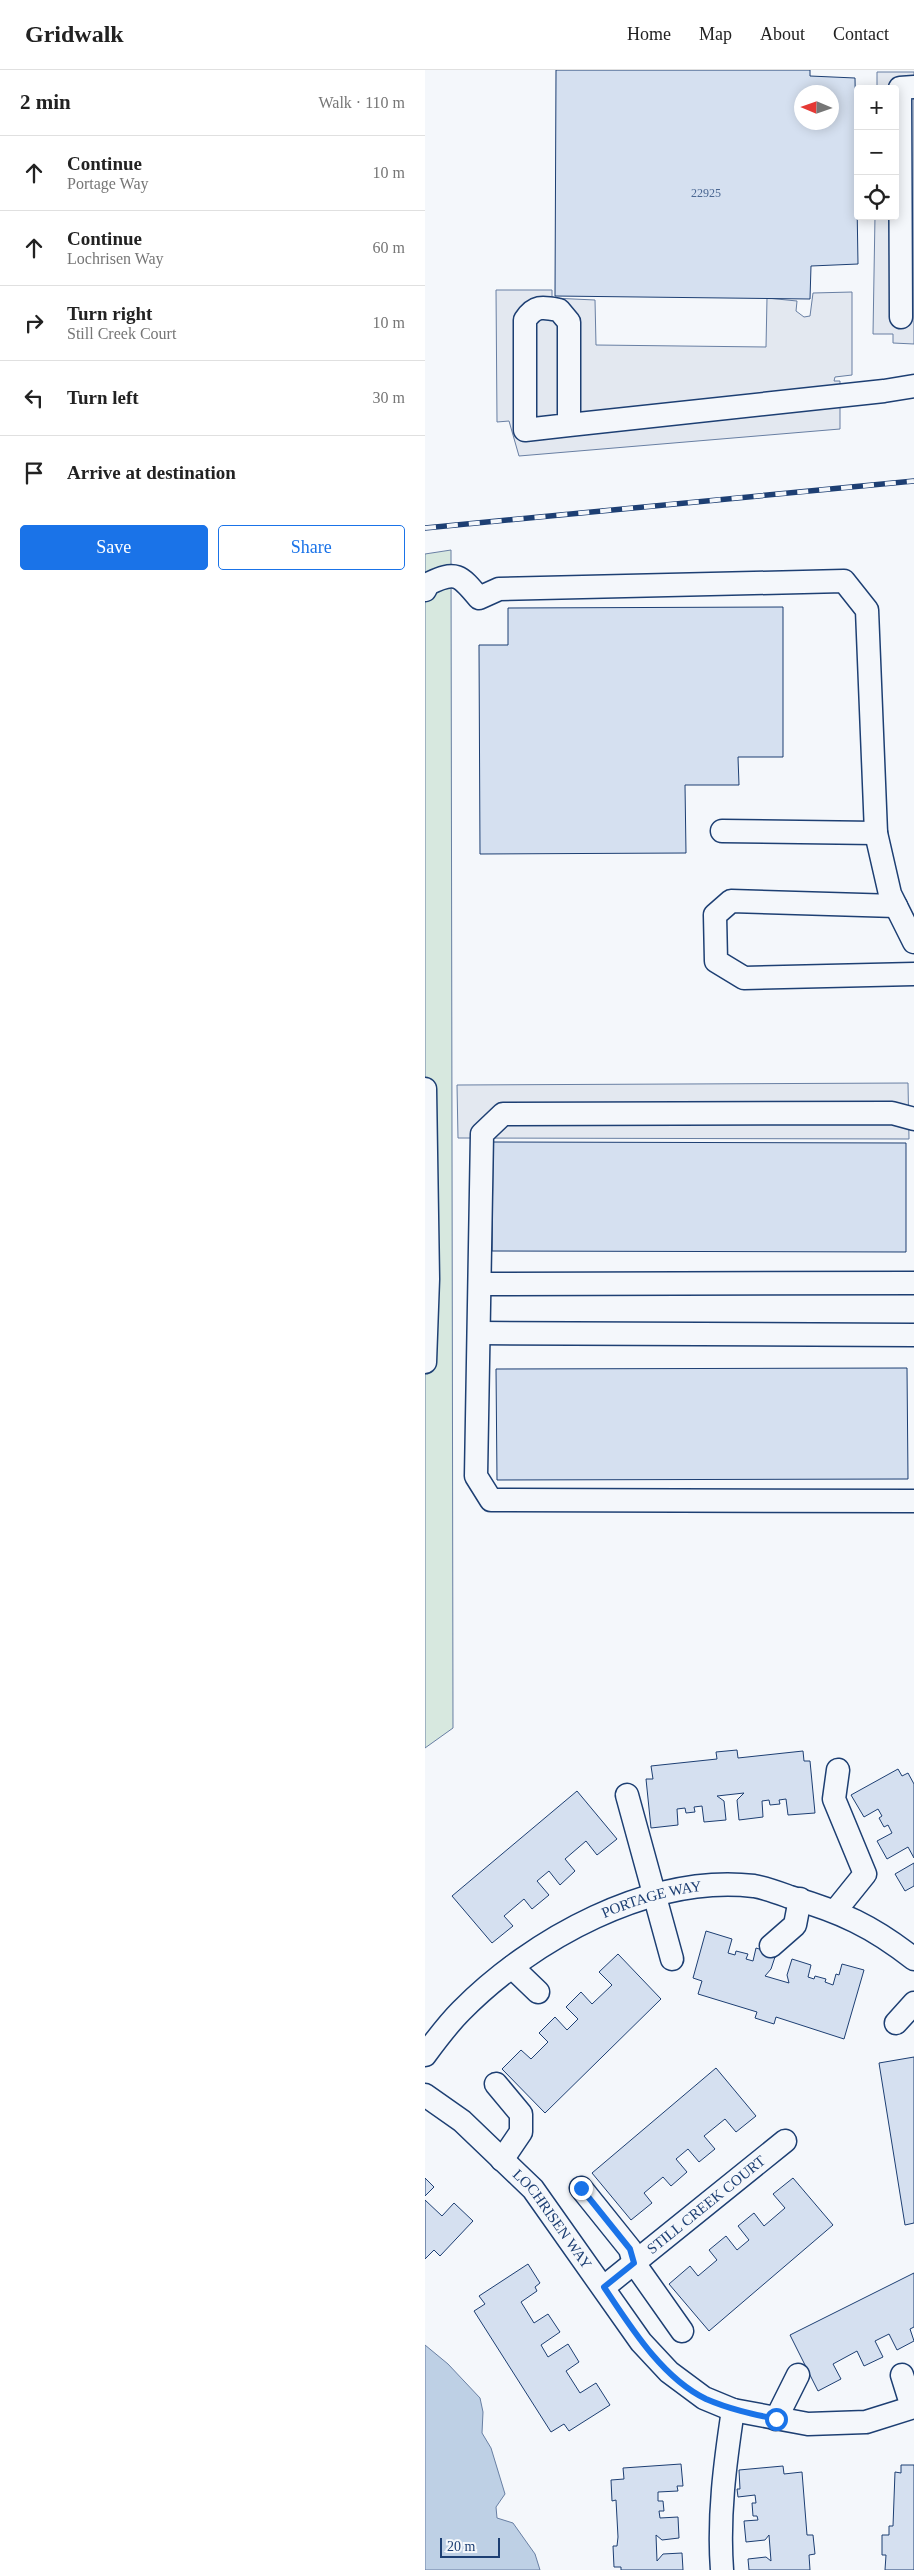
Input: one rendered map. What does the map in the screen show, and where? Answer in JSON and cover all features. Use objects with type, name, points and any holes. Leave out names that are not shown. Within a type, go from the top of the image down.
[{"type":"street","points":[[901,318],[900,88],[911,82]]},
{"type":"street","points":[[569,425],[569,322],[559,310],[540,307],[531,310],[525,320],[525,430],[914,386]]},
{"type":"street","points":[[425,590],[428,584],[446,575],[463,579],[479,598],[499,589],[844,581],[867,610],[875,833],[890,894],[914,942]]},
{"type":"street","points":[[722,831],[875,833]]},
{"type":"street","points":[[896,906],[731,901],[715,915],[716,961],[744,978],[914,974]]},
{"type":"street","points":[[425,1089],[428,1279],[425,1362]]},
{"type":"street","points":[[914,1119],[892,1113],[503,1114],[482,1134],[477,1476],[491,1500],[914,1501]]},
{"type":"street","points":[[479,1284],[914,1282]]},
{"type":"street","points":[[479,1334],[914,1335]]},
{"type":"street","points":[[836,1910],[865,1874],[835,1799],[838,1770]]},
{"type":"street","points":[[627,1795],[672,1959]]},
{"type":"street","name":"PORTAGE WAY","points":[[425,2055],[460,2012],[530,1952],[599,1916],[655,1894],[696,1886],[755,1886],[836,1910],[887,1937],[914,1959]]},
{"type":"street","points":[[771,1946],[795,1926],[800,1900]]},
{"type":"street","points":[[512,1966],[538,1992]]},
{"type":"street","points":[[896,2023],[914,2003]]},
{"type":"street","points":[[496,2084],[521,2114],[521,2132],[502,2160]]},
{"type":"street","name":"LOCHRISEN WAY","points":[[425,2095],[462,2121],[533,2188],[641,2342],[669,2372],[704,2398],[733,2410]]},
{"type":"street","name":"STILL CREEK COURT","points":[[604,2287],[785,2140]]},
{"type":"street","points":[[581,2188],[630,2249],[634,2263],[683,2331]]},
{"type":"street","points":[[776,2419],[798,2375]]},
{"type":"street","points":[[722,2570],[720,2545],[723,2474],[733,2410],[808,2424],[866,2422],[913,2407],[902,2375]]},
{"type":"shaded area","points":[[877,72],[914,72],[914,344],[893,343],[893,334],[873,334],[875,220],[899,220],[899,85],[877,85]]},
{"type":"shaded area","points":[[496,290],[552,290],[552,298],[595,300],[596,345],[766,347],[767,298],[797,301],[796,311],[804,317],[810,316],[813,293],[852,292],[852,375],[835,377],[834,381],[840,381],[840,429],[519,456],[509,421],[497,422]]},
{"type":"shaded area","points":[[451,550],[453,1728],[425,1748],[425,554]]},
{"type":"shaded area","points":[[908,1083],[909,1139],[458,1138],[457,1085]]},
{"type":"water","points":[[425,2345],[448,2364],[480,2398],[483,2412],[482,2433],[491,2448],[505,2494],[496,2507],[497,2518],[513,2523],[535,2554],[540,2570],[425,2570]]},
{"type":"building","points":[[556,70],[810,70],[810,76],[855,78],[854,220],[857,220],[858,264],[811,266],[810,299],[555,296]]},
{"type":"building","points":[[783,607],[783,757],[738,757],[739,785],[685,785],[686,853],[480,854],[479,645],[508,645],[508,608]]},
{"type":"building","points":[[493,1142],[906,1143],[906,1252],[492,1251]]},
{"type":"building","points":[[907,1368],[908,1479],[497,1480],[496,1369]]},
{"type":"building","points":[[737,1750],[738,1758],[803,1751],[804,1761],[810,1761],[815,1813],[788,1815],[786,1799],[779,1800],[780,1804],[770,1805],[769,1800],[762,1801],[763,1817],[739,1820],[737,1800],[744,1793],[717,1796],[724,1801],[726,1820],[704,1822],[702,1806],[694,1807],[695,1812],[686,1813],[685,1808],[677,1809],[678,1825],[651,1828],[646,1779],[653,1779],[651,1766],[717,1759],[716,1752]]},
{"type":"building","points":[[898,1769],[902,1776],[908,1773],[914,1784],[914,1858],[908,1847],[887,1859],[877,1841],[892,1833],[888,1825],[884,1827],[879,1818],[882,1816],[878,1809],[864,1817],[851,1795]]},
{"type":"building","points":[[577,1791],[617,1839],[597,1855],[586,1841],[565,1859],[575,1871],[560,1885],[549,1871],[537,1881],[549,1895],[532,1909],[524,1899],[504,1916],[513,1926],[492,1943],[452,1896]]},
{"type":"building","points":[[914,1863],[914,1886],[905,1891],[895,1874]]},
{"type":"building","points":[[706,1931],[732,1939],[728,1953],[735,1955],[736,1951],[748,1954],[746,1959],[753,1961],[756,1948],[776,1954],[771,1969],[765,1976],[789,1983],[787,1975],[792,1959],[811,1965],[808,1977],[814,1979],[815,1976],[826,1979],[825,1982],[833,1985],[836,1974],[839,1975],[842,1964],[864,1970],[844,2039],[776,2017],[774,2024],[755,2018],[757,2012],[698,1994],[702,1981],[693,1978]]},
{"type":"building","points":[[618,1954],[661,1999],[545,2113],[502,2069],[521,2050],[531,2059],[548,2042],[539,2033],[555,2017],[567,2030],[578,2019],[566,2007],[581,1992],[592,2004],[612,1985],[599,1972]]},
{"type":"building","points":[[914,2057],[914,2223],[905,2225],[879,2063]]},
{"type":"building","points":[[716,2068],[756,2116],[736,2132],[725,2119],[704,2136],[715,2149],[699,2162],[688,2149],[676,2159],[687,2172],[671,2186],[663,2177],[644,2193],[652,2203],[631,2220],[592,2173]]},
{"type":"building","points":[[425,2178],[434,2187],[425,2196]]},
{"type":"building","points":[[793,2178],[833,2225],[709,2331],[669,2284],[690,2266],[698,2276],[717,2260],[709,2250],[726,2236],[737,2250],[749,2240],[738,2226],[754,2213],[764,2226],[785,2208],[773,2194]]},
{"type":"building","points":[[425,2200],[442,2216],[454,2203],[473,2221],[440,2256],[434,2250],[425,2259]]},
{"type":"building","points":[[528,2264],[540,2283],[535,2287],[537,2291],[521,2302],[534,2323],[548,2314],[560,2332],[541,2345],[548,2357],[568,2344],[579,2362],[566,2371],[580,2393],[596,2383],[610,2405],[569,2431],[564,2424],[551,2432],[474,2311],[485,2304],[479,2296]]},
{"type":"building","points":[[914,2273],[914,2327],[910,2329],[914,2341],[897,2350],[889,2334],[875,2341],[883,2357],[864,2366],[857,2351],[833,2364],[841,2379],[818,2391],[790,2335]]},
{"type":"building","points":[[681,2464],[683,2486],[677,2486],[678,2491],[658,2492],[658,2501],[663,2501],[664,2511],[659,2511],[660,2518],[678,2517],[679,2538],[662,2540],[656,2535],[657,2561],[663,2554],[682,2553],[683,2570],[621,2570],[621,2567],[614,2567],[613,2546],[617,2546],[618,2537],[616,2500],[612,2501],[611,2480],[624,2479],[623,2468]]},
{"type":"building","points":[[901,2465],[914,2465],[914,2570],[885,2570],[886,2555],[882,2555],[882,2535],[889,2535],[889,2526],[893,2526],[895,2472],[901,2473]]},
{"type":"building","points":[[783,2466],[784,2474],[802,2472],[807,2535],[813,2535],[815,2554],[809,2555],[810,2570],[749,2570],[748,2559],[766,2557],[771,2561],[769,2535],[765,2540],[746,2542],[744,2521],[758,2520],[757,2516],[753,2516],[752,2503],[756,2503],[755,2495],[738,2497],[737,2489],[740,2489],[739,2470]]},
{"type":"railway","points":[[425,528],[914,481]]},
{"type":"route","points":[[581,2188],[630,2249],[634,2263],[604,2287],[641,2342],[669,2372],[704,2398],[733,2410],[776,2419]]}]
